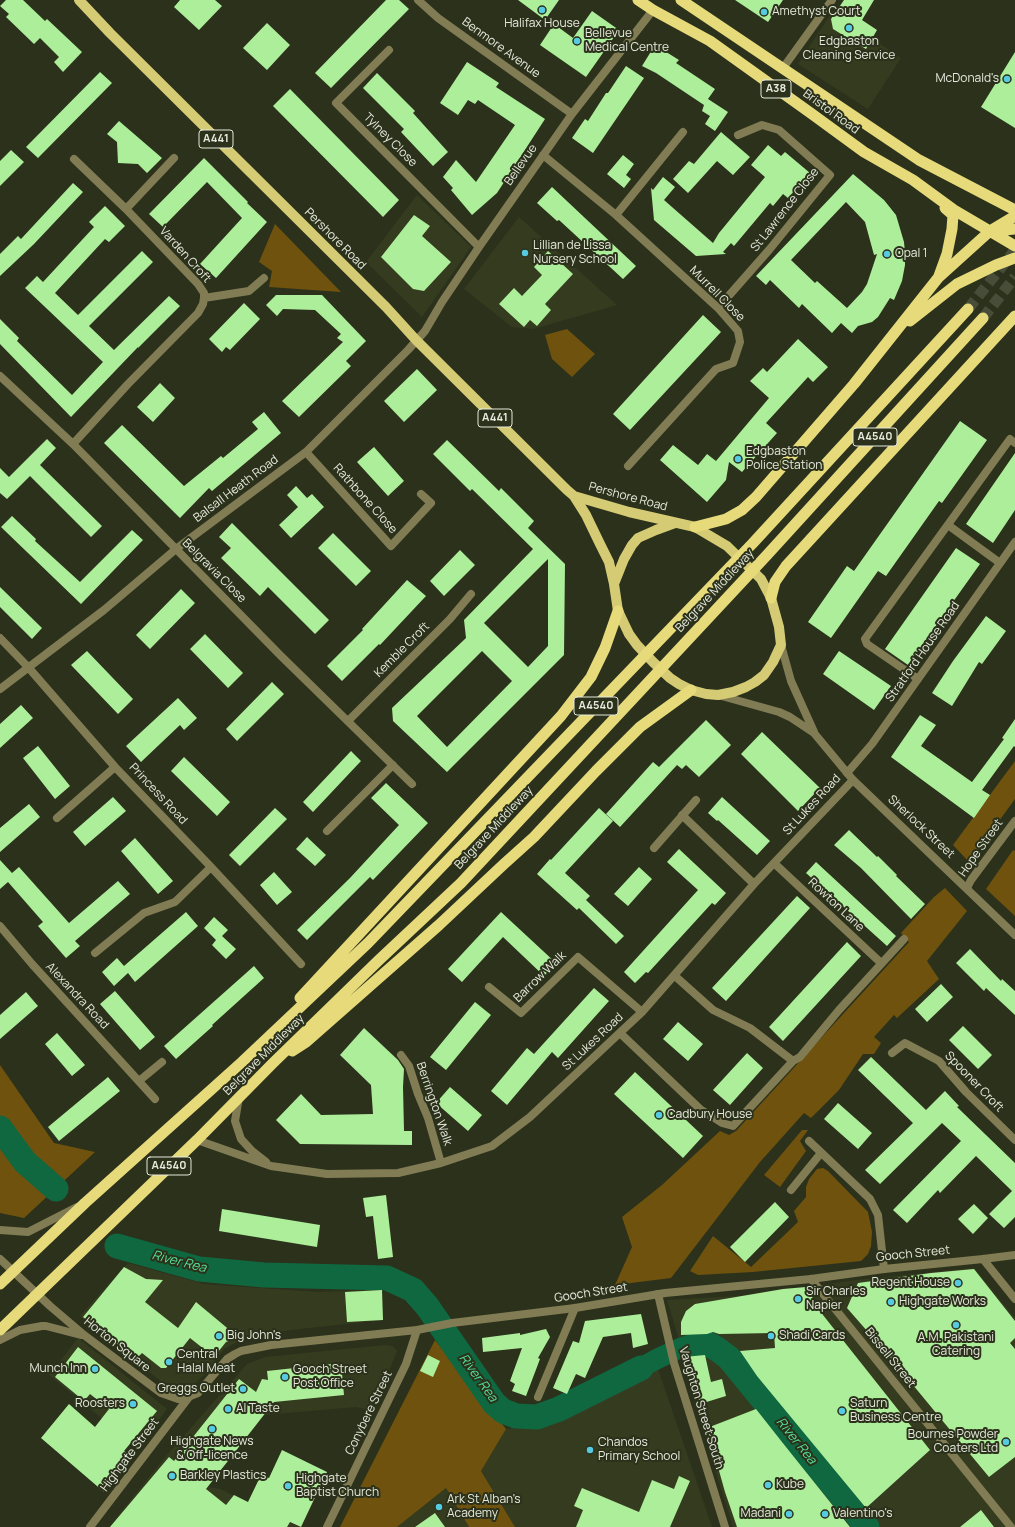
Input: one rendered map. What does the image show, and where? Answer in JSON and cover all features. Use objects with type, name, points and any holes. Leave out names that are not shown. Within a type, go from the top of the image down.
[{"type":"highway","name":"Bristol Road","points":[[638,0],[653,10],[710,41],[864,152],[913,180],[954,210],[990,231]]},
{"type":"highway","name":"Bristol Road","points":[[681,0],[919,160],[1015,210]]},
{"type":"highway","points":[[913,180],[953,216],[952,234],[947,254],[938,278]]},
{"type":"highway","points":[[695,527],[726,520],[742,510],[756,497],[854,384],[938,278],[990,231],[1015,216]]},
{"type":"highway","points":[[990,231],[1015,228]]},
{"type":"highway","name":"A38","points":[[990,231],[1015,246]]},
{"type":"highway","points":[[897,331],[957,284],[996,265],[1015,258]]},
{"type":"highway","name":"Belgrave Middleway","points":[[0,1284],[84,1203],[242,1062],[368,943],[753,543],[968,308]]},
{"type":"highway","points":[[771,598],[775,582],[786,566],[1011,324],[1015,316]]},
{"type":"highway","name":"Belgrave Middleway","points":[[0,1330],[197,1140],[273,1063],[379,960],[461,883],[767,555],[983,318]]},
{"type":"highway","points":[[242,1062],[561,716],[591,677],[605,648],[618,611]]},
{"type":"highway","points":[[273,1063],[306,1042],[440,925],[504,864],[534,838],[634,732],[691,690]]},
{"type":"main road","name":"Pershore Road","points":[[79,0],[130,53],[386,307],[416,340],[574,496],[586,515],[608,562],[614,584],[618,611],[628,634],[653,662],[670,678],[691,690],[706,694],[718,695]]},
{"type":"main road","name":"Pershore Road","points":[[574,496],[629,512],[695,527],[727,546],[761,579],[771,598],[779,627],[781,645]]},
{"type":"main road","points":[[614,584],[624,559],[638,538],[675,523]]},
{"type":"main road","points":[[718,695],[733,692],[755,682],[764,675],[773,662],[781,645]]},
{"type":"street","name":"Benmore Avenue","points":[[418,0],[438,18],[572,114]]},
{"type":"street","points":[[784,68],[832,0]]},
{"type":"street","name":"Bellevue","points":[[416,340],[425,331],[442,302],[543,154],[572,114],[653,10]]},
{"type":"street","name":"Tylney Close","points":[[389,50],[336,102],[479,247]]},
{"type":"street","name":"St Lawrence Close","points":[[718,308],[770,250],[830,175],[780,130],[762,125],[738,135]]},
{"type":"street","points":[[616,214],[683,132]]},
{"type":"street","name":"Murrell Close","points":[[543,154],[616,214],[718,308],[738,331],[740,342],[733,363],[716,369],[628,466]]},
{"type":"street","points":[[126,209],[174,158]]},
{"type":"street","name":"Varden Croft","points":[[73,444],[128,384],[198,313],[203,304],[204,298],[204,293],[198,284],[126,209],[74,159]]},
{"type":"street","points":[[204,298],[249,291],[264,278]]},
{"type":"street","name":"Balsall Heath Road","points":[[0,688],[104,610],[176,549],[306,452],[408,350],[416,340]]},
{"type":"street","name":"Belgravia Close","points":[[0,376],[73,444],[412,784]]},
{"type":"street","points":[[918,679],[867,644],[865,639],[1010,439],[1015,443]]},
{"type":"street","name":"Rathbone Close","points":[[306,452],[391,546],[430,503],[421,494]]},
{"type":"street","points":[[948,525],[1000,563]]},
{"type":"street","name":"Stratford House Road","points":[[850,776],[1015,542]]},
{"type":"street","name":"Kemble Croft","points":[[348,721],[450,619],[471,594]]},
{"type":"street","name":"Princess Road","points":[[0,638],[28,667],[115,767],[301,964]]},
{"type":"street","name":"Sherlock Street","points":[[781,645],[791,681],[814,733]]},
{"type":"street","name":"Sherlock Street","points":[[718,695],[790,716],[814,733],[850,776],[968,888],[1015,935]]},
{"type":"street","points":[[327,831],[393,765]]},
{"type":"street","points":[[56,818],[115,767]]},
{"type":"street","name":"St Lukes Road","points":[[197,1140],[271,1166],[327,1174],[398,1173],[441,1163],[492,1146],[530,1117],[642,1012],[850,776]]},
{"type":"street","points":[[654,848],[696,800]]},
{"type":"street","points":[[682,815],[754,884]]},
{"type":"street","name":"Hope Street","points":[[968,888],[972,880],[1015,821]]},
{"type":"street","name":"Rowton Lane","points":[[774,863],[881,964]]},
{"type":"street","points":[[95,953],[144,913],[175,902],[211,867]]},
{"type":"street","name":"Alexandra Road","points":[[0,926],[32,964],[155,1099]]},
{"type":"street","points":[[620,1033],[700,1109],[722,1124],[733,1126],[793,1061],[800,1057],[904,939]]},
{"type":"street","name":"Barrow Walk","points":[[489,987],[521,1013],[578,957],[642,1012]]},
{"type":"street","points":[[675,976],[713,1010],[750,1028],[793,1061]]},
{"type":"street","name":"Spooner Croft","points":[[892,1053],[905,1043],[939,1061],[966,1092],[1015,1140]]},
{"type":"street","name":"Berrington Walk","points":[[401,1055],[409,1066],[428,1118],[441,1163]]},
{"type":"street","points":[[139,1081],[162,1062]]},
{"type":"street","name":"St Lukes Road","points":[[239,1097],[235,1121],[241,1138],[252,1152],[271,1166]]},
{"type":"street","points":[[809,1141],[870,1199],[878,1216],[884,1269]]},
{"type":"street","points":[[791,1190],[821,1153]]},
{"type":"street","points":[[0,1230],[28,1232],[84,1203]]},
{"type":"street","name":"Gooch Street","points":[[189,1397],[198,1393],[227,1359],[241,1351],[287,1342],[417,1330],[452,1323],[575,1308],[658,1294],[811,1279],[884,1269],[983,1260],[1015,1254]]},
{"type":"street","name":"Horton Square","points":[[0,1259],[50,1306],[84,1335],[161,1394],[178,1399],[189,1397]]},
{"type":"street","points":[[983,1260],[1015,1299]]},
{"type":"street","name":"Bissell Street","points":[[811,1279],[1011,1527]]},
{"type":"street","name":"Vaughton Street South","points":[[658,1294],[674,1363],[725,1527]]},
{"type":"street","points":[[538,1398],[575,1308]]},
{"type":"street","points":[[0,1340],[20,1330],[42,1326],[84,1335]]},
{"type":"street","name":"Conybere Street","points":[[327,1527],[406,1364],[417,1330]]},
{"type":"street","name":"Highgate Street","points":[[90,1527],[189,1397]]},
{"type":"shaded area","points":[[832,12],[901,58],[868,109],[798,64]]},
{"type":"shaded area","points":[[417,195],[471,247],[422,317],[366,262]]},
{"type":"shaded area","name":"Lillian de Lissa Nursery School","points":[[519,217],[617,305],[533,329],[512,327],[464,289]]},
{"type":"shaded area","points":[[275,224],[341,292],[269,287],[272,271],[259,262]]},
{"type":"shaded area","points":[[567,329],[595,354],[572,377],[552,359],[545,335]]},
{"type":"shaded area","points":[[1015,761],[1015,799],[969,862],[953,845]]},
{"type":"shaded area","points":[[1013,850],[1015,851],[1015,916],[986,889]]},
{"type":"shaded area","points":[[945,888],[967,911],[927,961],[939,979],[897,1018],[894,1015],[874,1037],[881,1043],[874,1054],[863,1054],[839,1090],[811,1118],[804,1113],[760,1162],[671,1278],[615,1285],[632,1247],[622,1217],[662,1185],[720,1131],[729,1135],[736,1131],[909,942],[901,933],[934,897]]},
{"type":"shaded area","points":[[0,1065],[54,1143],[95,1152],[24,1218],[0,1213]]},
{"type":"shaded area","points":[[802,1130],[808,1130],[800,1141],[806,1151],[780,1187],[764,1175]]},
{"type":"shaded area","points":[[823,1168],[828,1171],[868,1212],[872,1232],[871,1246],[868,1254],[861,1261],[753,1272],[698,1275],[690,1271],[713,1236],[751,1267],[798,1222],[794,1211],[806,1197],[806,1187],[809,1179],[817,1169]]},
{"type":"shaded area","points":[[128,1263],[204,1284],[318,1292],[382,1290],[383,1320],[291,1330],[260,1335],[239,1341],[224,1349],[204,1375],[189,1389],[168,1387],[80,1316]]},
{"type":"shaded area","points":[[974,1268],[1015,1318],[1015,1527],[733,1527],[711,1457],[693,1386],[667,1300],[753,1295],[855,1280]]},
{"type":"shaded area","points":[[691,1334],[707,1334],[720,1338],[734,1349],[716,1362],[709,1355],[684,1357],[614,1392],[607,1375],[654,1349]]},
{"type":"shaded area","points":[[78,1338],[167,1409],[138,1448],[49,1375]]},
{"type":"shaded area","points":[[435,1340],[506,1429],[481,1471],[515,1527],[469,1527],[446,1488],[397,1527],[340,1527]]},
{"type":"shaded area","points":[[385,1345],[393,1346],[397,1351],[382,1389],[369,1410],[356,1407],[264,1415],[208,1487],[220,1489],[299,1527],[109,1527],[167,1455],[247,1364],[265,1357]]},
{"type":"shaded area","name":"Chandos Primary School","points":[[658,1369],[712,1527],[515,1527],[481,1471],[506,1429],[557,1420]]},
{"type":"shaded area","name":"Ark St Alban's Academy","points":[[446,1488],[469,1527],[397,1527]]},
{"type":"building","points":[[6,0],[23,0],[45,21],[47,19],[82,52],[63,72],[54,62],[59,57],[40,38],[34,44],[6,17],[9,14],[0,6]]},
{"type":"building","points":[[180,0],[215,0],[222,6],[199,30],[174,7]]},
{"type":"building","points":[[386,0],[399,0],[409,9],[331,88],[315,73]]},
{"type":"building","name":"Halifax House","points":[[518,0],[559,0],[545,20]]},
{"type":"building","name":"Amethyst Court","points":[[735,0],[783,0],[768,22]]},
{"type":"building","points":[[844,0],[874,0],[862,20],[877,30],[866,49],[833,29],[831,19]]},
{"type":"building","name":"Bellevue Medical Centre","points":[[592,11],[619,30],[586,77],[540,45],[554,24],[573,38]]},
{"type":"building","points":[[267,23],[290,45],[267,70],[243,48]]},
{"type":"building","points":[[655,45],[679,60],[676,63],[715,89],[708,99],[728,112],[715,131],[705,124],[710,116],[702,111],[704,105],[656,73],[642,66]]},
{"type":"building","name":"McDonald's","points":[[1015,52],[1015,128],[981,107]]},
{"type":"building","points":[[467,62],[499,83],[496,87],[545,119],[497,193],[472,215],[451,190],[453,188],[443,177],[456,160],[476,182],[515,125],[478,100],[475,104],[468,100],[458,115],[440,103]]},
{"type":"building","points":[[626,66],[644,78],[593,153],[572,138],[585,119],[588,121]]},
{"type":"building","points":[[100,72],[112,83],[38,158],[26,147]]},
{"type":"building","points":[[377,73],[415,111],[413,113],[448,152],[433,166],[401,132],[404,129],[363,88]]},
{"type":"building","points":[[290,89],[399,200],[383,217],[273,106]]},
{"type":"building","points":[[119,121],[162,158],[147,173],[138,164],[118,163],[117,142],[107,134]]},
{"type":"building","points":[[721,132],[750,157],[733,175],[717,161],[688,193],[673,179],[689,161],[694,164]]},
{"type":"building","points":[[768,145],[781,156],[785,152],[810,173],[788,198],[783,194],[773,206],[770,203],[734,246],[731,243],[723,252],[726,254],[696,256],[654,220],[651,188],[653,190],[663,177],[675,187],[664,200],[713,243],[719,233],[765,177],[751,165]]},
{"type":"building","points":[[11,150],[24,162],[0,186],[0,161]]},
{"type":"building","points":[[623,155],[634,164],[626,175],[631,179],[624,188],[607,174]]},
{"type":"building","points":[[204,158],[267,222],[216,278],[200,264],[242,218],[207,182],[163,227],[149,214]]},
{"type":"building","name":"Opal 1","points":[[853,174],[884,200],[896,215],[904,242],[905,253],[905,265],[902,281],[894,300],[890,298],[878,317],[872,322],[858,326],[852,333],[841,323],[832,333],[802,304],[799,308],[770,280],[766,285],[756,276]],"holes":[[[846,202],[865,222],[874,255],[877,254],[867,284],[862,292],[847,308],[817,281],[815,283],[791,260]]]},
{"type":"building","points":[[73,183],[83,192],[34,244],[0,276],[0,254],[18,236],[21,239]]},
{"type":"building","points":[[552,187],[636,266],[623,279],[559,220],[557,221],[537,203]]},
{"type":"building","points":[[105,206],[125,226],[109,242],[105,239],[55,293],[78,315],[142,251],[153,262],[89,326],[114,350],[169,296],[180,306],[138,347],[71,417],[0,344],[0,319],[19,338],[17,341],[72,395],[103,362],[25,288],[37,276],[43,282],[94,227],[89,222]]},
{"type":"building","points":[[414,215],[430,226],[422,236],[451,262],[424,291],[413,289],[381,257]]},
{"type":"building","points":[[548,251],[573,274],[545,304],[551,310],[537,326],[530,320],[524,327],[499,304],[514,288],[522,296],[542,275],[534,267]]},
{"type":"building","points":[[276,295],[322,295],[366,341],[346,361],[351,366],[299,417],[282,401],[343,342],[337,338],[341,334],[315,310],[283,309],[277,316],[266,305]]},
{"type":"building","points":[[244,303],[260,319],[230,350],[226,347],[222,352],[209,339]]},
{"type":"building","points":[[703,315],[721,332],[630,430],[613,414]]},
{"type":"building","points":[[798,339],[828,367],[813,382],[808,377],[766,423],[777,433],[742,472],[729,462],[726,480],[707,502],[660,460],[673,445],[698,465],[707,454],[716,461],[769,398],[750,381],[763,368],[767,372]]},
{"type":"building","points":[[417,369],[437,390],[404,422],[384,401]]},
{"type":"building","points":[[160,383],[175,398],[153,422],[137,407]]},
{"type":"building","points":[[264,412],[281,433],[212,491],[209,488],[180,518],[104,443],[122,425],[184,486],[221,456],[223,458],[258,429],[252,422]]},
{"type":"building","points":[[960,421],[987,440],[942,503],[939,501],[886,576],[878,571],[831,638],[808,622],[847,566],[854,571]]},
{"type":"building","points":[[47,439],[56,448],[40,465],[102,526],[91,537],[30,476],[7,499],[0,493],[0,468],[9,477]]},
{"type":"building","points":[[447,440],[499,491],[501,488],[534,521],[528,528],[565,564],[564,655],[447,772],[393,721],[392,708],[466,638],[464,620],[533,549],[472,489],[470,491],[433,454]],"holes":[[[548,559],[548,646],[528,667],[484,623]],[[482,651],[512,681],[447,747],[417,716]]]},
{"type":"building","points":[[374,447],[404,481],[388,496],[357,462]]},
{"type":"building","points":[[1015,453],[1015,510],[993,543],[966,524]]},
{"type":"building","points":[[296,486],[307,498],[312,494],[324,507],[291,538],[279,525],[298,507],[287,495]]},
{"type":"building","points":[[12,516],[36,539],[35,541],[80,582],[132,530],[143,540],[81,604],[1,527]]},
{"type":"building","points":[[232,523],[329,620],[315,634],[268,587],[260,596],[221,558],[231,548],[219,537]]},
{"type":"building","points":[[333,533],[371,571],[356,586],[318,548]]},
{"type":"building","points":[[956,548],[980,564],[908,665],[885,649]]},
{"type":"building","points":[[460,550],[475,565],[444,596],[430,581]]},
{"type":"building","points":[[407,580],[426,596],[380,645],[379,644],[342,681],[327,666],[363,630],[362,629]]},
{"type":"building","points":[[0,587],[42,628],[32,639],[0,607]]},
{"type":"building","points":[[181,589],[195,603],[150,649],[136,635]]},
{"type":"building","points":[[986,616],[1006,631],[982,664],[979,662],[952,706],[932,693]]},
{"type":"building","points":[[205,634],[243,673],[228,688],[190,649]]},
{"type":"building","points":[[87,651],[133,699],[118,714],[71,665]]},
{"type":"building","points":[[839,651],[891,686],[874,710],[823,674]]},
{"type":"building","points":[[272,682],[284,694],[237,741],[226,729]]},
{"type":"building","points":[[178,698],[197,718],[184,730],[180,725],[141,762],[126,746]]},
{"type":"building","points":[[21,705],[33,718],[0,748],[0,724]]},
{"type":"building","points":[[920,715],[936,725],[921,746],[972,782],[1004,739],[1002,738],[1015,719],[1015,747],[1014,746],[982,790],[990,795],[974,818],[891,757]]},
{"type":"building","points":[[706,720],[731,745],[699,777],[686,765],[682,769],[677,765],[620,827],[606,814],[653,762],[659,767]]},
{"type":"building","points":[[762,732],[820,788],[798,811],[741,754]]},
{"type":"building","points":[[38,746],[70,786],[55,799],[23,758]]},
{"type":"building","points":[[351,751],[361,761],[313,812],[303,802]]},
{"type":"building","points":[[184,757],[230,802],[217,816],[171,771]]},
{"type":"building","points":[[386,783],[428,823],[373,880],[370,877],[307,940],[297,930],[350,878],[399,825],[371,798]]},
{"type":"building","points":[[113,797],[126,811],[85,846],[73,832]]},
{"type":"building","points":[[722,797],[770,841],[757,855],[708,813]]},
{"type":"building","points":[[29,804],[40,817],[0,852],[0,828]]},
{"type":"building","points":[[275,808],[287,819],[240,866],[229,855]]},
{"type":"building","points":[[599,808],[613,821],[565,873],[590,896],[586,900],[624,936],[616,944],[579,908],[577,910],[537,874]]},
{"type":"building","points":[[849,830],[877,857],[878,856],[925,904],[911,919],[861,868],[834,845]]},
{"type":"building","points":[[307,837],[326,855],[315,866],[296,849]]},
{"type":"building","points":[[135,838],[173,881],[158,894],[121,851]]},
{"type":"building","points":[[679,849],[726,893],[715,905],[712,903],[648,973],[646,972],[635,983],[624,972],[698,890],[667,862]]},
{"type":"building","points":[[0,860],[12,873],[19,867],[69,923],[118,881],[130,894],[75,941],[80,946],[66,958],[38,926],[43,922],[8,882],[0,889]]},
{"type":"building","points":[[816,862],[896,936],[887,946],[806,873]]},
{"type":"building","points":[[639,867],[652,879],[628,906],[614,894]]},
{"type":"building","points":[[274,872],[292,892],[277,905],[260,885]]},
{"type":"building","points":[[797,896],[810,908],[726,1001],[712,988]]},
{"type":"building","points":[[186,912],[198,926],[135,982],[128,973],[114,986],[102,972],[117,958],[124,966]]},
{"type":"building","points":[[501,912],[556,963],[544,976],[503,937],[462,982],[448,969]]},
{"type":"building","points":[[214,917],[228,930],[222,936],[236,949],[226,959],[212,945],[216,940],[204,928]]},
{"type":"building","points":[[847,942],[861,956],[783,1041],[769,1027]]},
{"type":"building","points":[[970,949],[1001,981],[1002,979],[1015,991],[1015,1015],[986,988],[984,991],[956,963]]},
{"type":"building","points":[[254,966],[264,978],[176,1059],[164,1046]]},
{"type":"building","points":[[941,984],[953,997],[927,1022],[915,1009]]},
{"type":"building","points":[[594,988],[609,1001],[558,1058],[552,1052],[507,1105],[491,1091],[527,1048],[534,1054]]},
{"type":"building","points":[[115,991],[155,1037],[140,1050],[100,1004]]},
{"type":"building","points":[[26,992],[38,1006],[0,1039],[0,1015]]},
{"type":"building","points":[[475,1002],[491,1015],[446,1070],[430,1057]]},
{"type":"building","points":[[678,1022],[703,1044],[688,1061],[663,1039]]},
{"type":"building","points":[[963,1026],[992,1055],[978,1069],[949,1040]]},
{"type":"building","points":[[364,1028],[398,1060],[404,1069],[404,1131],[412,1131],[412,1145],[300,1144],[276,1120],[301,1094],[321,1115],[373,1114],[371,1085],[340,1055]]},
{"type":"building","points":[[57,1033],[85,1065],[72,1076],[45,1044]]},
{"type":"building","points":[[747,1053],[763,1068],[730,1105],[713,1090]]},
{"type":"building","points":[[871,1057],[926,1110],[945,1091],[959,1106],[957,1107],[1015,1163],[1015,1217],[1004,1228],[989,1214],[1012,1191],[976,1156],[940,1193],[938,1190],[907,1223],[893,1210],[961,1141],[942,1123],[880,1184],[865,1170],[913,1123],[858,1070]]},
{"type":"building","name":"Cadbury House","points":[[635,1072],[703,1136],[683,1158],[614,1094]]},
{"type":"building","points":[[108,1077],[120,1091],[59,1141],[48,1127]]},
{"type":"building","points":[[450,1087],[482,1115],[468,1131],[436,1103]]},
{"type":"building","points":[[838,1103],[872,1133],[858,1149],[824,1119]]},
{"type":"building","points":[[386,1195],[393,1257],[378,1259],[373,1216],[366,1217],[363,1198]]},
{"type":"building","points":[[775,1202],[789,1217],[745,1262],[730,1247]]},
{"type":"building","points":[[974,1204],[988,1218],[973,1234],[958,1219]]},
{"type":"building","points":[[222,1209],[320,1225],[317,1247],[219,1231]]},
{"type":"building","points":[[124,1267],[146,1279],[163,1280],[145,1302],[178,1328],[196,1302],[238,1337],[226,1342],[214,1357],[190,1338],[166,1368],[161,1368],[142,1353],[136,1359],[83,1317]]},
{"type":"building","points":[[974,1269],[1015,1321],[1015,1338],[1010,1343],[1015,1349],[1015,1457],[989,1477],[889,1356],[847,1308],[858,1283]]},
{"type":"building","name":"Saturn Business Centre","points":[[806,1287],[823,1315],[930,1450],[866,1508],[757,1376],[740,1351],[775,1348],[774,1333],[719,1334],[713,1332],[707,1334],[681,1335],[681,1322],[686,1311],[695,1304],[783,1289]]},
{"type":"building","points":[[382,1290],[383,1320],[347,1322],[345,1292]]},
{"type":"building","points":[[641,1314],[648,1344],[633,1348],[631,1333],[603,1337],[585,1378],[576,1374],[567,1394],[553,1388],[573,1341],[579,1343],[585,1321]]},
{"type":"building","points":[[546,1329],[550,1337],[538,1358],[540,1359],[526,1396],[512,1391],[515,1384],[510,1381],[522,1348],[483,1352],[482,1338],[520,1333],[520,1335]]},
{"type":"building","points":[[78,1347],[157,1411],[124,1451],[132,1458],[104,1492],[41,1438],[69,1404],[95,1427],[109,1409],[90,1394],[84,1401],[55,1377]]},
{"type":"building","points":[[428,1355],[440,1361],[433,1377],[420,1371]]},
{"type":"building","points":[[705,1355],[711,1382],[722,1379],[726,1396],[700,1404],[684,1357]]},
{"type":"building","points":[[341,1363],[344,1395],[274,1402],[206,1489],[226,1505],[234,1495],[248,1502],[261,1475],[269,1478],[282,1450],[327,1472],[301,1527],[290,1522],[287,1527],[110,1527],[169,1457],[174,1461],[239,1379],[256,1392],[262,1379],[268,1380],[267,1371]]},
{"type":"building","points":[[756,1409],[850,1527],[737,1527],[725,1492],[707,1428]]},
{"type":"building","points":[[679,1476],[690,1481],[670,1527],[576,1527],[583,1510],[574,1506],[582,1488],[639,1512],[652,1480],[674,1489]]},
{"type":"building","points":[[981,1510],[994,1527],[960,1527]]},
{"type":"building","points":[[435,1513],[445,1527],[415,1527]]},
{"type":"waterway","name":"River Rea","points":[[0,1128],[25,1162],[56,1189]]},
{"type":"waterway","name":"River Rea","points":[[117,1246],[199,1269],[264,1275],[387,1278],[413,1290],[427,1306],[494,1403],[503,1411],[516,1416],[537,1417],[559,1409],[641,1368]]},
{"type":"waterway","name":"River Rea","points":[[695,1344],[708,1344],[729,1358],[867,1527]]},
{"type":"tunnel","points":[[968,309],[1015,250]]},
{"type":"tunnel","points":[[983,318],[1015,277]]},
{"type":"place","name":"Halifax House","points":[[542,10]]},
{"type":"place","name":"Amethyst Court","points":[[764,12]]},
{"type":"place","name":"Edgbaston Cleaning Service","points":[[849,28]]},
{"type":"place","name":"Bellevue Medical Centre","points":[[577,41]]},
{"type":"place","name":"McDonald's","points":[[1007,79]]},
{"type":"place","name":"Lillian de Lissa Nursery School","points":[[525,253]]},
{"type":"place","name":"Opal 1","points":[[887,254]]},
{"type":"place","name":"Edgbaston Police Station","points":[[738,459]]},
{"type":"place","name":"Cadbury House","points":[[659,1115]]},
{"type":"place","name":"Regent House","points":[[958,1283]]},
{"type":"place","name":"Sir Charles Napier","points":[[798,1299]]},
{"type":"place","name":"Highgate Works","points":[[891,1302]]},
{"type":"place","name":"A.M. Pakistani Catering","points":[[956,1325]]},
{"type":"place","name":"Big John's","points":[[219,1336]]},
{"type":"place","name":"Shadi Cards","points":[[771,1336]]},
{"type":"place","name":"Central Halal Meat","points":[[169,1362]]},
{"type":"place","name":"Munch Inn","points":[[95,1369]]},
{"type":"place","name":"Gooch Street Post Office","points":[[285,1377]]},
{"type":"place","name":"Greggs Outlet","points":[[243,1389]]},
{"type":"place","name":"Roosters","points":[[133,1404]]},
{"type":"place","name":"Al Taste","points":[[228,1409]]},
{"type":"place","name":"Saturn Business Centre","points":[[842,1411]]},
{"type":"place","name":"Highgate News & Off-licence","points":[[212,1429]]},
{"type":"place","name":"Bournes Powder Coaters Ltd","points":[[1006,1442]]},
{"type":"place","name":"Chandos Primary School","points":[[590,1450]]},
{"type":"place","name":"Barkley Plastics","points":[[172,1476]]},
{"type":"place","name":"Kube","points":[[768,1485]]},
{"type":"place","name":"Highgate Baptist Church","points":[[288,1486]]},
{"type":"place","name":"Ark St Alban's Academy","points":[[439,1507]]},
{"type":"place","name":"Madani","points":[[789,1514]]},
{"type":"place","name":"Valentino's","points":[[825,1514]]}]
